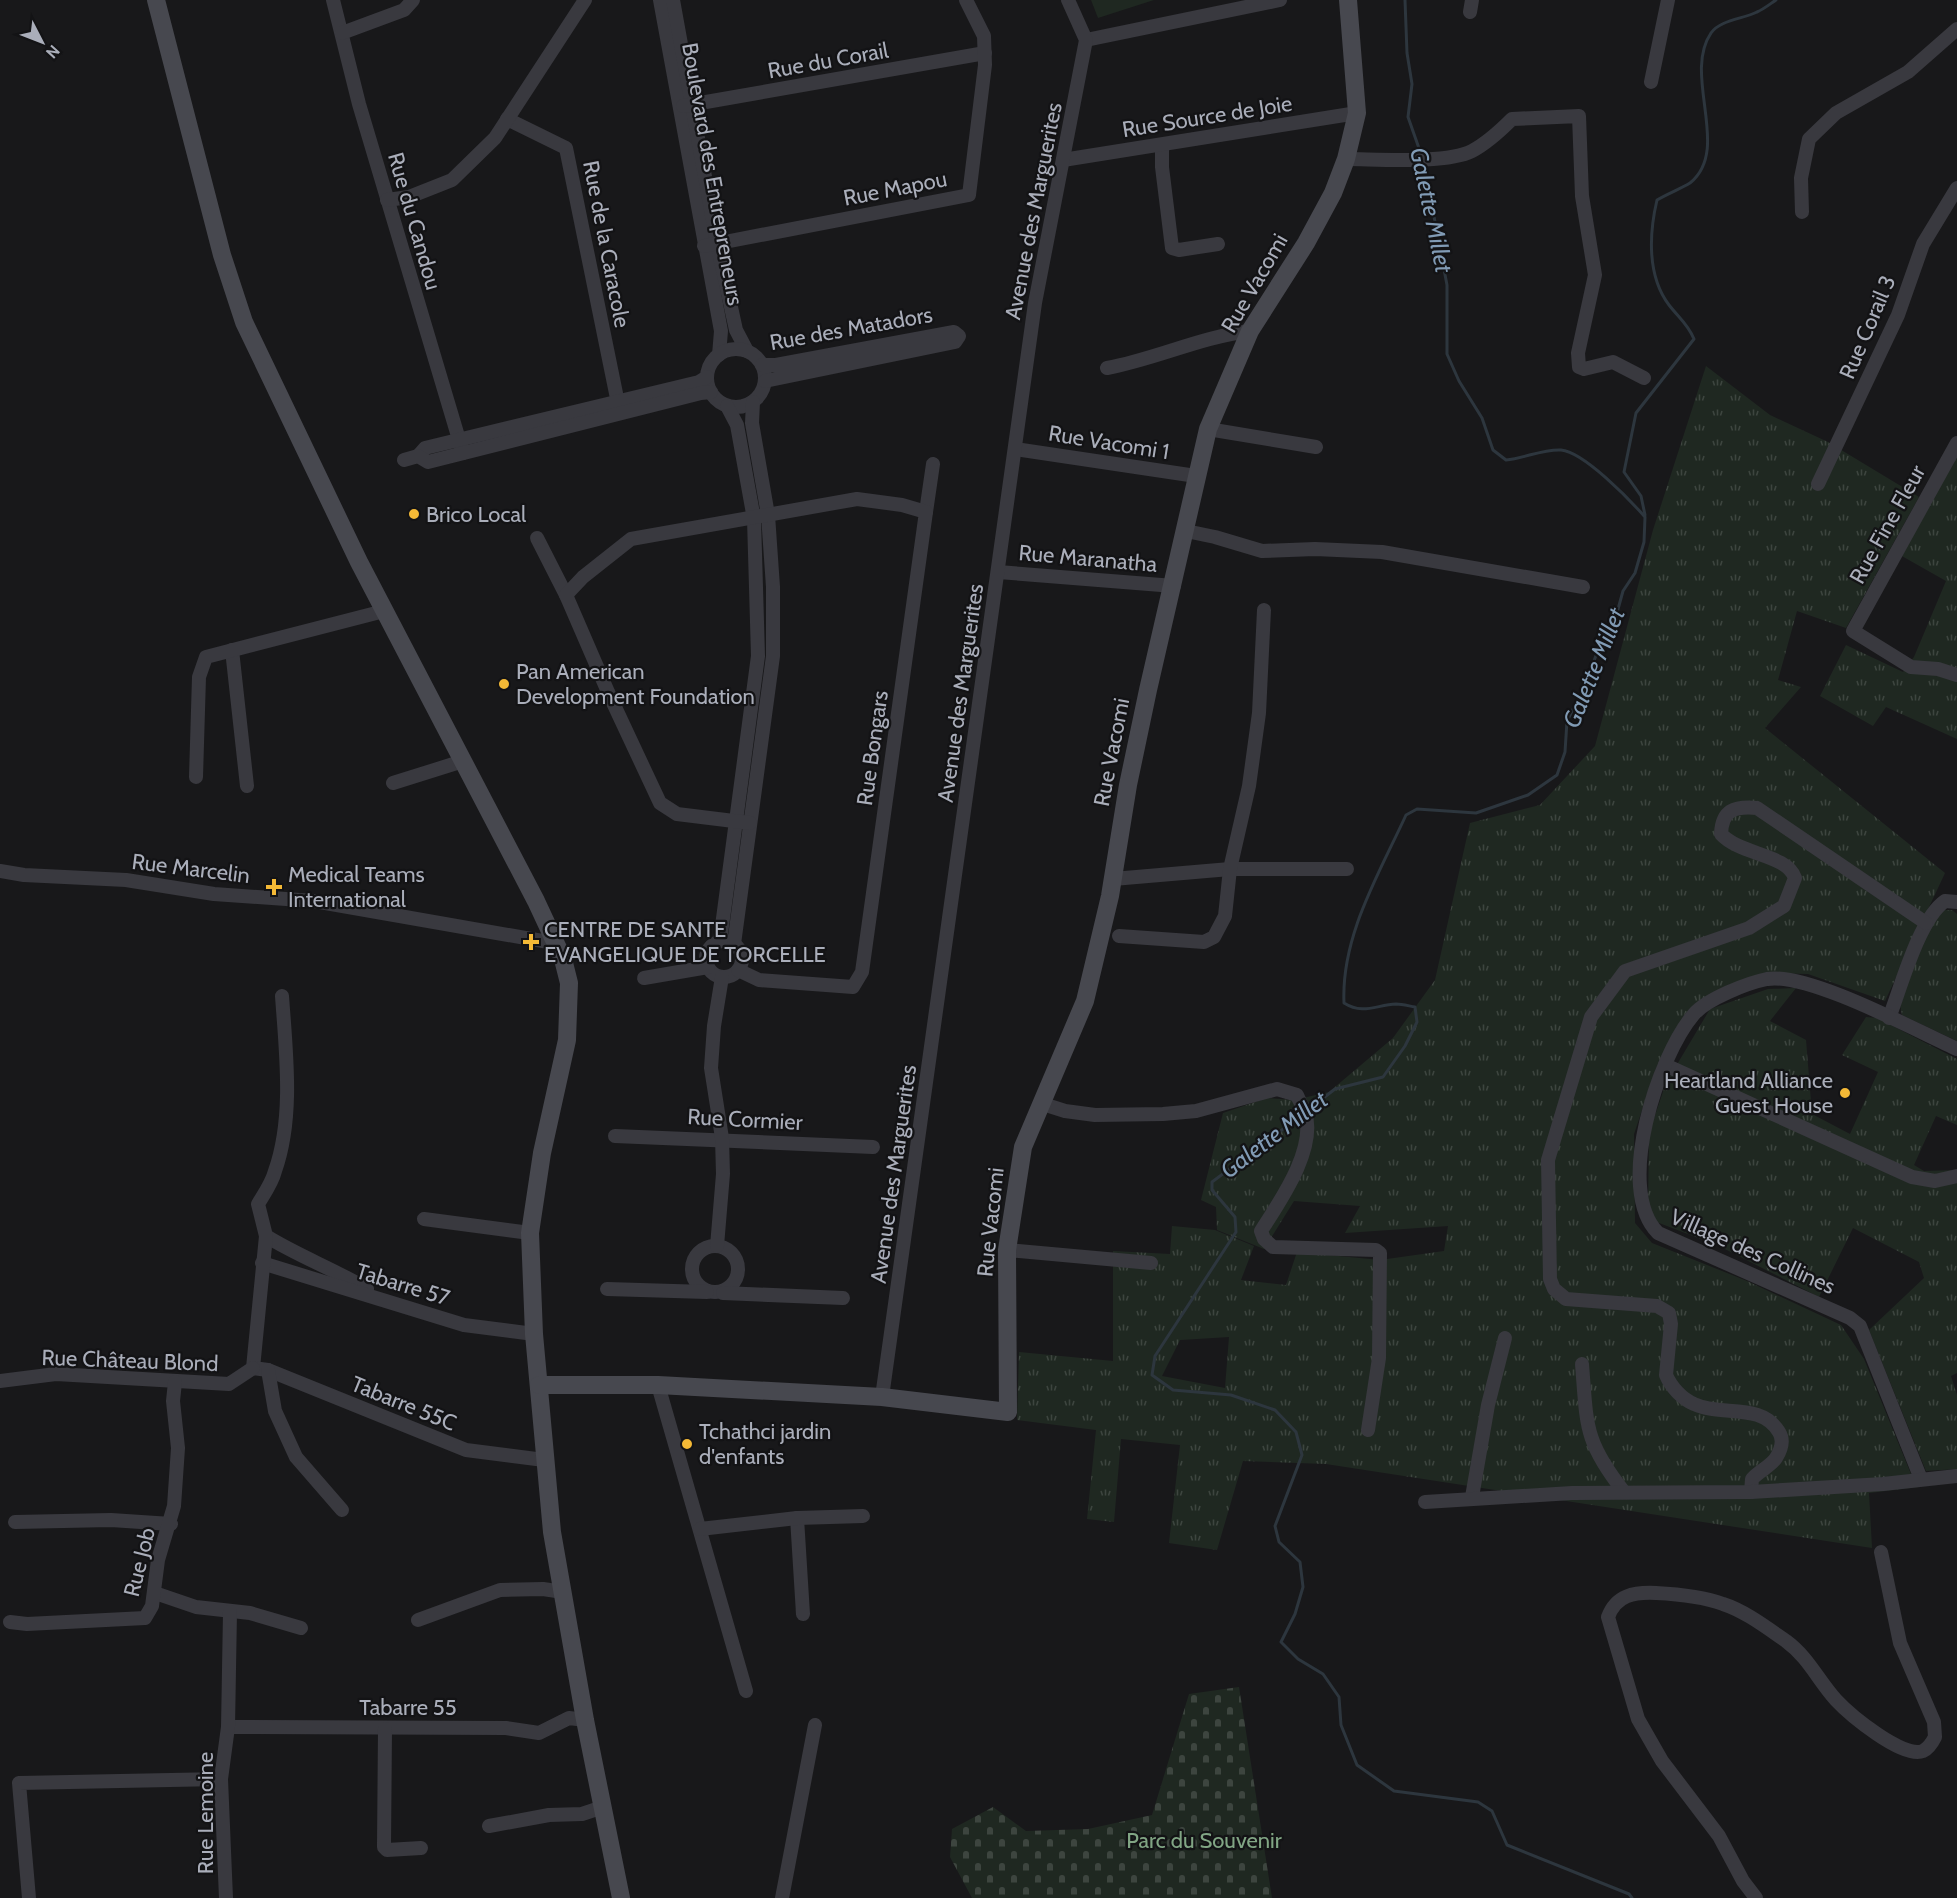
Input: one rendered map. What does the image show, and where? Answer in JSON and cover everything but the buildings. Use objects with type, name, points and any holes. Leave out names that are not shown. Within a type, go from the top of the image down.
[{"type":"main road","points":[[156,0],[222,255],[244,322],[384,611],[536,901],[562,959],[569,983],[567,1040],[542,1153],[530,1233],[534,1334],[552,1532],[585,1720],[621,1898]]},
{"type":"main road","name":"Rue Vacomi","points":[[882,1397],[1008,1412],[1007,1250],[1023,1147],[1085,1000],[1113,879],[1128,785],[1208,429],[1250,331],[1306,243],[1333,193],[1347,159],[1356,113],[1348,0]]},
{"type":"main road","points":[[539,1385],[658,1385],[882,1397]]},
{"type":"street","name":"Rue du Candou","points":[[333,0],[387,200],[461,446]]},
{"type":"street","points":[[342,33],[404,10],[413,0]]},
{"type":"street","points":[[387,200],[409,197],[452,180],[495,138],[585,0]]},
{"type":"street","name":"Boulevard des Entrepreneurs","points":[[660,0],[685,106],[710,245],[721,332],[719,355]]},
{"type":"street","name":"Boulevard des Entrepreneurs","points":[[673,0],[685,106]]},
{"type":"street","name":"Rue Mapou","points":[[710,245],[969,195],[985,53],[984,36],[966,0]]},
{"type":"street","points":[[1068,0],[1086,40],[1227,5],[1280,0]]},
{"type":"street","points":[[1651,82],[1668,0]]},
{"type":"street","points":[[1802,212],[1802,178],[1809,139],[1836,113],[1908,72],[1957,29]]},
{"type":"street","name":"Avenue des Marguerites","points":[[882,1397],[1035,303],[1086,40]]},
{"type":"street","name":"Rue du Corail","points":[[685,106],[985,53]]},
{"type":"street","name":"Rue Source de Joie","points":[[1063,160],[1162,146],[1356,113]]},
{"type":"street","points":[[1347,159],[1423,160],[1471,152],[1498,134],[1512,119],[1577,115],[1581,118],[1582,196],[1595,275],[1578,353],[1580,367],[1584,369],[1613,362],[1644,378]]},
{"type":"street","name":"Rue de la Caracole","points":[[507,118],[566,148],[619,407]]},
{"type":"street","points":[[1162,146],[1162,167],[1172,248],[1179,250],[1218,244]]},
{"type":"street","name":"Rue Corail 3","points":[[1818,484],[1898,315],[1923,244],[1957,188]]},
{"type":"street","name":"Boulevard des Entrepreneurs","points":[[710,245],[736,330],[747,351]]},
{"type":"street","points":[[1107,368],[1142,361],[1205,338],[1250,331]]},
{"type":"street","name":"Rue des Matadors","points":[[762,365],[776,365],[954,332],[958,334],[955,342],[765,381]]},
{"type":"street","points":[[732,350],[747,351],[762,365],[765,381],[761,392],[753,402],[741,407],[727,406],[716,399],[711,392],[707,377],[712,362],[719,355],[732,350]]},
{"type":"street","points":[[404,460],[418,456],[428,462],[461,446],[619,407],[699,382],[707,377]]},
{"type":"street","points":[[619,407],[711,392]]},
{"type":"street","points":[[727,943],[750,823],[773,656],[773,587],[768,515],[752,423],[753,402]]},
{"type":"street","points":[[727,406],[736,425],[754,519],[758,656],[735,821],[727,943]]},
{"type":"street","points":[[1208,429],[1316,447]]},
{"type":"street","name":"Rue Fine Fleur","points":[[1957,443],[1853,627],[1856,634],[1911,667],[1938,669],[1957,675]]},
{"type":"street","name":"Rue Vacomi 1","points":[[1015,449],[1196,476]]},
{"type":"street","name":"Rue Bongars","points":[[738,970],[759,980],[853,987],[862,972],[933,464]]},
{"type":"street","points":[[566,595],[583,577],[631,539],[857,499],[902,505],[926,512]]},
{"type":"street","points":[[1186,531],[1263,551],[1315,549],[1382,552],[1583,587]]},
{"type":"street","points":[[537,538],[566,595],[660,803],[677,814],[750,823]]},
{"type":"street","name":"Rue Maranatha","points":[[998,572],[1174,586]]},
{"type":"street","points":[[1119,936],[1204,942],[1214,937],[1225,916],[1230,869],[1256,742],[1264,610]]},
{"type":"street","points":[[196,777],[199,677],[206,657],[384,611]]},
{"type":"street","points":[[232,650],[247,786]]},
{"type":"street","points":[[393,783],[463,761]]},
{"type":"street","points":[[1751,1492],[1752,1479],[1775,1460],[1782,1448],[1780,1434],[1762,1415],[1696,1405],[1685,1399],[1669,1383],[1666,1375],[1671,1324],[1669,1312],[1657,1306],[1566,1299],[1554,1289],[1550,1279],[1548,1160],[1591,1017],[1625,971],[1749,928],[1784,906],[1796,878],[1793,872],[1785,864],[1730,844],[1721,834],[1722,820],[1730,811],[1743,807],[1757,808],[1926,923]]},
{"type":"street","points":[[1113,879],[1230,869],[1347,868]]},
{"type":"street","name":"Rue Marcelin","points":[[0,871],[24,875],[126,880],[214,894],[314,900],[554,943]]},
{"type":"street","points":[[1889,1018],[1926,923],[1936,907],[1945,901],[1957,902]]},
{"type":"street","points":[[727,943],[741,955],[738,970],[730,976],[722,977],[712,973],[708,967],[707,953],[727,943]]},
{"type":"street","points":[[644,978],[708,967]]},
{"type":"street","points":[[717,1246],[722,1198],[722,1138],[711,1068],[722,977]]},
{"type":"street","name":"Village des Collines","points":[[1921,1479],[1860,1326],[1850,1318],[1658,1233],[1647,1223],[1642,1208],[1643,1130],[1648,1107],[1665,1065],[1694,1014],[1708,1001],[1767,979],[1810,983],[1957,1048]]},
{"type":"street","points":[[253,1368],[266,1236],[258,1204],[275,1173],[283,1139],[286,1105],[282,996]]},
{"type":"street","points":[[1665,1065],[1912,1177],[1935,1181],[1957,1176]]},
{"type":"street","points":[[1043,1104],[1065,1111],[1095,1115],[1163,1114],[1196,1111],[1277,1089],[1297,1095],[1305,1112],[1307,1134],[1300,1162],[1262,1231],[1264,1239],[1273,1247],[1376,1250],[1380,1253],[1382,1266],[1378,1358],[1368,1430]]},
{"type":"street","name":"Rue Cormier","points":[[615,1136],[722,1138],[873,1147]]},
{"type":"street","points":[[424,1219],[530,1233]]},
{"type":"street","points":[[266,1236],[283,1247],[332,1268],[381,1299]]},
{"type":"street","points":[[679,1291],[692,1271],[699,1253],[717,1246],[727,1249],[734,1256],[738,1274],[749,1294]]},
{"type":"street","points":[[1007,1250],[1151,1263]]},
{"type":"street","name":"Tabarre 57","points":[[262,1263],[464,1325],[534,1334]]},
{"type":"street","points":[[692,1271],[697,1283],[707,1293]]},
{"type":"street","points":[[723,1293],[738,1274]]},
{"type":"street","points":[[607,1289],[843,1298]]},
{"type":"street","points":[[1472,1497],[1488,1405],[1504,1338]]},
{"type":"street","points":[[1582,1364],[1587,1426],[1593,1447],[1624,1492]]},
{"type":"street","name":"Tabarre 55C","points":[[253,1368],[268,1370],[466,1450],[544,1460]]},
{"type":"street","name":"Rue Château Blond","points":[[0,1381],[56,1374],[229,1384],[253,1368]]},
{"type":"street","points":[[268,1370],[275,1410],[296,1457],[342,1510]]},
{"type":"street","name":"Rue Job","points":[[10,1622],[27,1624],[145,1618],[155,1593],[158,1560],[171,1524],[178,1448],[173,1401],[175,1382]]},
{"type":"street","points":[[658,1385],[746,1691]]},
{"type":"street","points":[[1425,1502],[1472,1497],[1624,1492],[1751,1492],[1883,1484],[1957,1476]]},
{"type":"street","points":[[700,1529],[797,1518],[863,1516]]},
{"type":"street","points":[[797,1518],[803,1614]]},
{"type":"street","points":[[15,1522],[111,1520],[171,1524]]},
{"type":"street","points":[[1756,1898],[1743,1881],[1719,1836],[1662,1761],[1638,1719],[1608,1617],[1612,1606],[1621,1598],[1635,1593],[1659,1593],[1724,1604],[1801,1652],[1837,1701],[1892,1744],[1921,1752],[1929,1747],[1935,1737],[1934,1722],[1900,1643],[1881,1552]]},
{"type":"street","points":[[418,1620],[500,1590],[543,1589],[563,1592]]},
{"type":"street","points":[[155,1593],[196,1607],[250,1613],[301,1628]]},
{"type":"street","name":"Rue Lemoine","points":[[226,1898],[221,1779],[228,1727],[230,1612]]},
{"type":"street","name":"Tabarre 55","points":[[228,1727],[506,1728],[539,1733],[569,1718],[585,1720]]},
{"type":"street","points":[[782,1898],[815,1725]]},
{"type":"street","points":[[385,1729],[384,1847],[387,1850],[421,1848]]},
{"type":"street","points":[[29,1898],[19,1783],[221,1779]]},
{"type":"street","points":[[489,1826],[549,1815],[582,1814],[603,1806]]},
{"type":"green space","points":[[1091,0],[1154,0],[1098,18]]},
{"type":"green space","points":[[1706,366],[1770,415],[1828,442],[1919,497],[1846,628],[1797,611],[1778,680],[1801,687],[1765,728],[1945,873],[1885,1001],[1808,974],[1764,973],[1712,993],[1685,1014],[1656,1068],[1634,1134],[1635,1223],[1652,1243],[1747,1281],[1841,1325],[1864,1359],[1911,1474],[1919,1487],[1869,1493],[1872,1548],[1326,1464],[1243,1461],[1217,1550],[1169,1543],[1180,1445],[1121,1439],[1114,1522],[1087,1519],[1096,1430],[1017,1420],[1019,1352],[1113,1361],[1113,1251],[1170,1254],[1172,1226],[1215,1230],[1254,1246],[1241,1280],[1286,1285],[1297,1252],[1380,1260],[1444,1251],[1448,1226],[1345,1233],[1360,1206],[1294,1201],[1264,1249],[1217,1230],[1216,1207],[1201,1200],[1223,1113],[1267,1098],[1294,1100],[1329,1092],[1393,1038],[1435,980],[1470,823],[1540,805],[1595,746],[1653,530]],"holes":[[[1229,1337],[1225,1388],[1162,1376],[1180,1340]]]},
{"type":"green space","points":[[1955,436],[1957,437],[1957,739],[1886,707],[1873,726],[1820,696],[1846,645],[1903,672],[1914,657],[1946,581],[1893,551],[1907,532]]},
{"type":"green space","points":[[1943,910],[1952,910],[1957,914],[1957,1041],[1902,1015],[1899,1000],[1934,918]]},
{"type":"green space","points":[[1796,988],[1770,1021],[1806,1040],[1812,1114],[1850,1134],[1878,1072],[1842,1055],[1866,1017],[1877,1018],[1957,1059],[1957,1125],[1936,1116],[1914,1165],[1924,1171],[1957,1170],[1957,1373],[1951,1376],[1957,1395],[1957,1469],[1926,1471],[1869,1330],[1924,1278],[1919,1262],[1853,1228],[1819,1297],[1719,1246],[1654,1221],[1648,1211],[1649,1133],[1666,1083],[1710,1009],[1768,989]]},
{"type":"green space","name":"Parc du Souvenir","points":[[1239,1687],[1272,1898],[972,1898],[950,1857],[952,1829],[993,1807],[1026,1831],[1088,1829],[1152,1815],[1189,1694]]},
{"type":"waterway","name":"Galette Millet","points":[[1405,0],[1407,53],[1412,84],[1408,117],[1421,154]]},
{"type":"waterway","points":[[1645,515],[1641,496],[1624,472],[1636,413],[1694,339],[1662,294],[1653,268],[1651,241],[1657,200],[1690,183],[1702,169],[1707,151],[1707,132],[1701,70],[1703,50],[1711,33],[1720,25],[1757,12],[1776,0]]},
{"type":"waterway","name":"Galette Millet","points":[[1309,1109],[1335,1089],[1383,1077],[1405,1046],[1417,1022],[1415,1007],[1396,1004],[1364,1009],[1351,1007],[1344,1003],[1345,978],[1355,930],[1406,815],[1417,809],[1476,813],[1528,795],[1557,775],[1565,752],[1567,721],[1584,688],[1598,650],[1615,620],[1623,591],[1635,573],[1644,542],[1645,517],[1606,478],[1582,459],[1571,453],[1554,450],[1506,460],[1493,450],[1482,418],[1459,381],[1447,354],[1447,285],[1424,164]]},
{"type":"waterway","name":"Galette Millet","points":[[1302,1115],[1212,1182],[1212,1190],[1235,1217],[1236,1232],[1155,1356],[1152,1375],[1173,1390],[1231,1395],[1275,1410],[1296,1432],[1302,1455],[1275,1526],[1279,1542],[1300,1562],[1303,1587],[1295,1614],[1281,1642],[1298,1659],[1323,1674],[1339,1697],[1341,1725],[1357,1765],[1394,1791],[1478,1802],[1492,1811],[1507,1845],[1629,1894],[1632,1898]]},
{"type":"place","name":"Brico Local","points":[[414,514]]},
{"type":"place","name":"Pan American Development Foundation","points":[[504,684]]},
{"type":"place","name":"Medical Teams International","points":[[274,887]]},
{"type":"place","name":"CENTRE DE SANTE EVANGELIQUE DE TORCELLE","points":[[531,942]]},
{"type":"place","name":"Heartland Alliance Guest House","points":[[1845,1093]]},
{"type":"place","name":"Tchathci jardin d'enfants","points":[[687,1444]]}]
